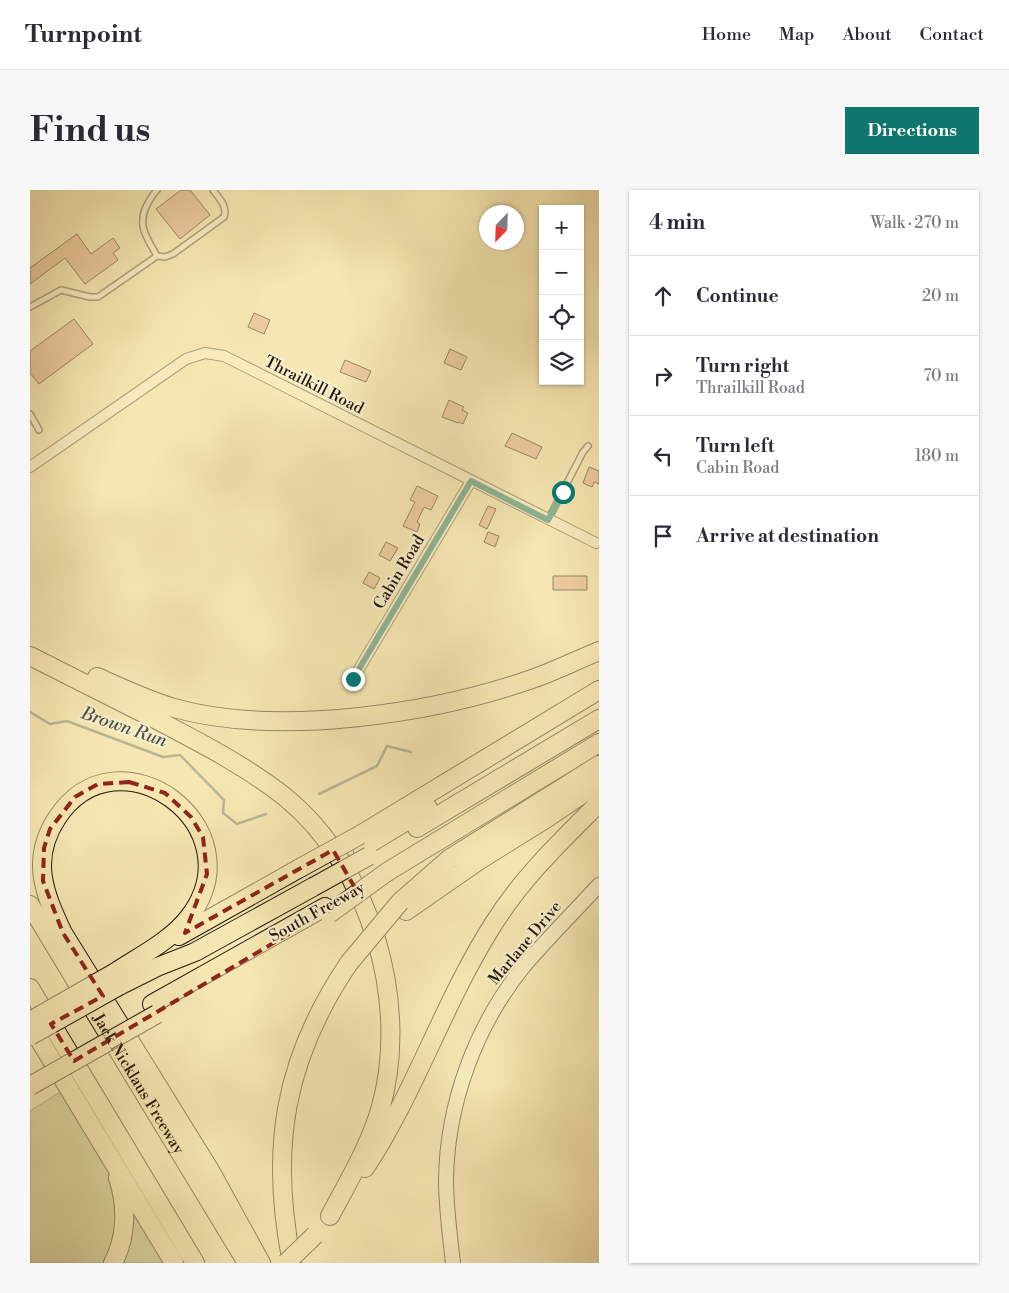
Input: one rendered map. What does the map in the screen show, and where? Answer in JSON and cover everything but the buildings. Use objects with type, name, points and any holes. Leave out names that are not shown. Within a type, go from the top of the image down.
[{"type":"highway","points":[[30,646],[115,686],[174,708],[212,716],[248,720],[320,720],[454,701],[532,679],[599,651]]},
{"type":"highway","points":[[30,656],[193,739],[240,766],[285,797],[318,829],[358,891],[374,931],[383,968],[389,1010],[389,1069],[380,1111],[373,1131],[330,1216]]},
{"type":"highway","points":[[364,846],[599,690]]},
{"type":"highway","points":[[30,1021],[116,980],[307,878],[364,846],[599,703]]},
{"type":"highway","name":"South Freeway","points":[[30,1036],[116,980],[195,952],[307,878],[364,846],[481,791],[599,719]]},
{"type":"highway","name":"South Freeway","points":[[30,1073],[154,1009],[327,910],[599,743]]},
{"type":"highway","points":[[292,1263],[280,1168],[288,1095],[313,1025],[330,993],[349,963],[449,860],[599,765]]},
{"type":"highway","points":[[116,980],[183,925],[197,906],[207,874],[208,861],[203,838],[191,817],[175,800],[153,788],[118,782],[98,784],[83,791],[68,804],[50,829],[44,848],[42,870],[45,893],[63,933],[211,1172],[261,1263]]},
{"type":"highway","points":[[403,906],[547,818],[599,783]]},
{"type":"highway","points":[[286,1263],[315,1235],[361,1175],[380,1145],[467,970],[494,923],[525,880],[556,845],[599,803]]},
{"type":"highway","name":"Jack Nicklaus Freeway","points":[[30,905],[247,1263]]},
{"type":"highway","points":[[30,988],[195,1263]]},
{"type":"highway","points":[[30,1086],[154,1009]]},
{"type":"highway","points":[[30,1024],[174,1263]]},
{"type":"highway","points":[[104,1145],[119,1180],[123,1205],[124,1228],[120,1250],[113,1263]]},
{"type":"street","name":"Thrailkill Road","points":[[30,467],[186,359],[205,353],[224,356],[596,543]]},
{"type":"street","name":"Cabin Road","points":[[353,679],[471,481]]},
{"type":"street","name":"Marlane Drive","points":[[453,1263],[446,1178],[458,1097],[471,1057],[491,1014],[514,979],[560,925],[599,885]]},
{"type":"lane","points":[[157,190],[141,216],[142,226],[157,256]]},
{"type":"lane","points":[[30,307],[61,290],[98,297],[157,256],[165,257],[172,254],[224,217],[225,208],[213,190]]},
{"type":"lane","points":[[30,414],[39,430]]},
{"type":"lane","points":[[548,520],[583,452],[588,446]]},
{"type":"highlighted area","points":[[129,782],[165,793],[191,817],[203,837],[207,874],[185,933],[333,850],[358,893],[74,1061],[51,1024],[103,996],[63,933],[43,881],[44,848],[50,829],[75,797],[98,784]]},
{"type":"green space","points":[[60,1092],[104,1163],[114,1184],[119,1219],[106,1263],[30,1263],[30,1111]]},
{"type":"green space","points":[[138,1214],[167,1263],[118,1263],[129,1227]]},
{"type":"waterway","name":"Brown Run","points":[[30,712],[50,724],[67,721],[163,757],[180,755],[224,800],[223,813],[237,824],[266,814]]},
{"type":"waterway","name":"Brown Run","points":[[319,794],[377,766],[387,746],[411,752]]},
{"type":"route","points":[[353,679],[471,481],[548,520],[563,492]]}]
